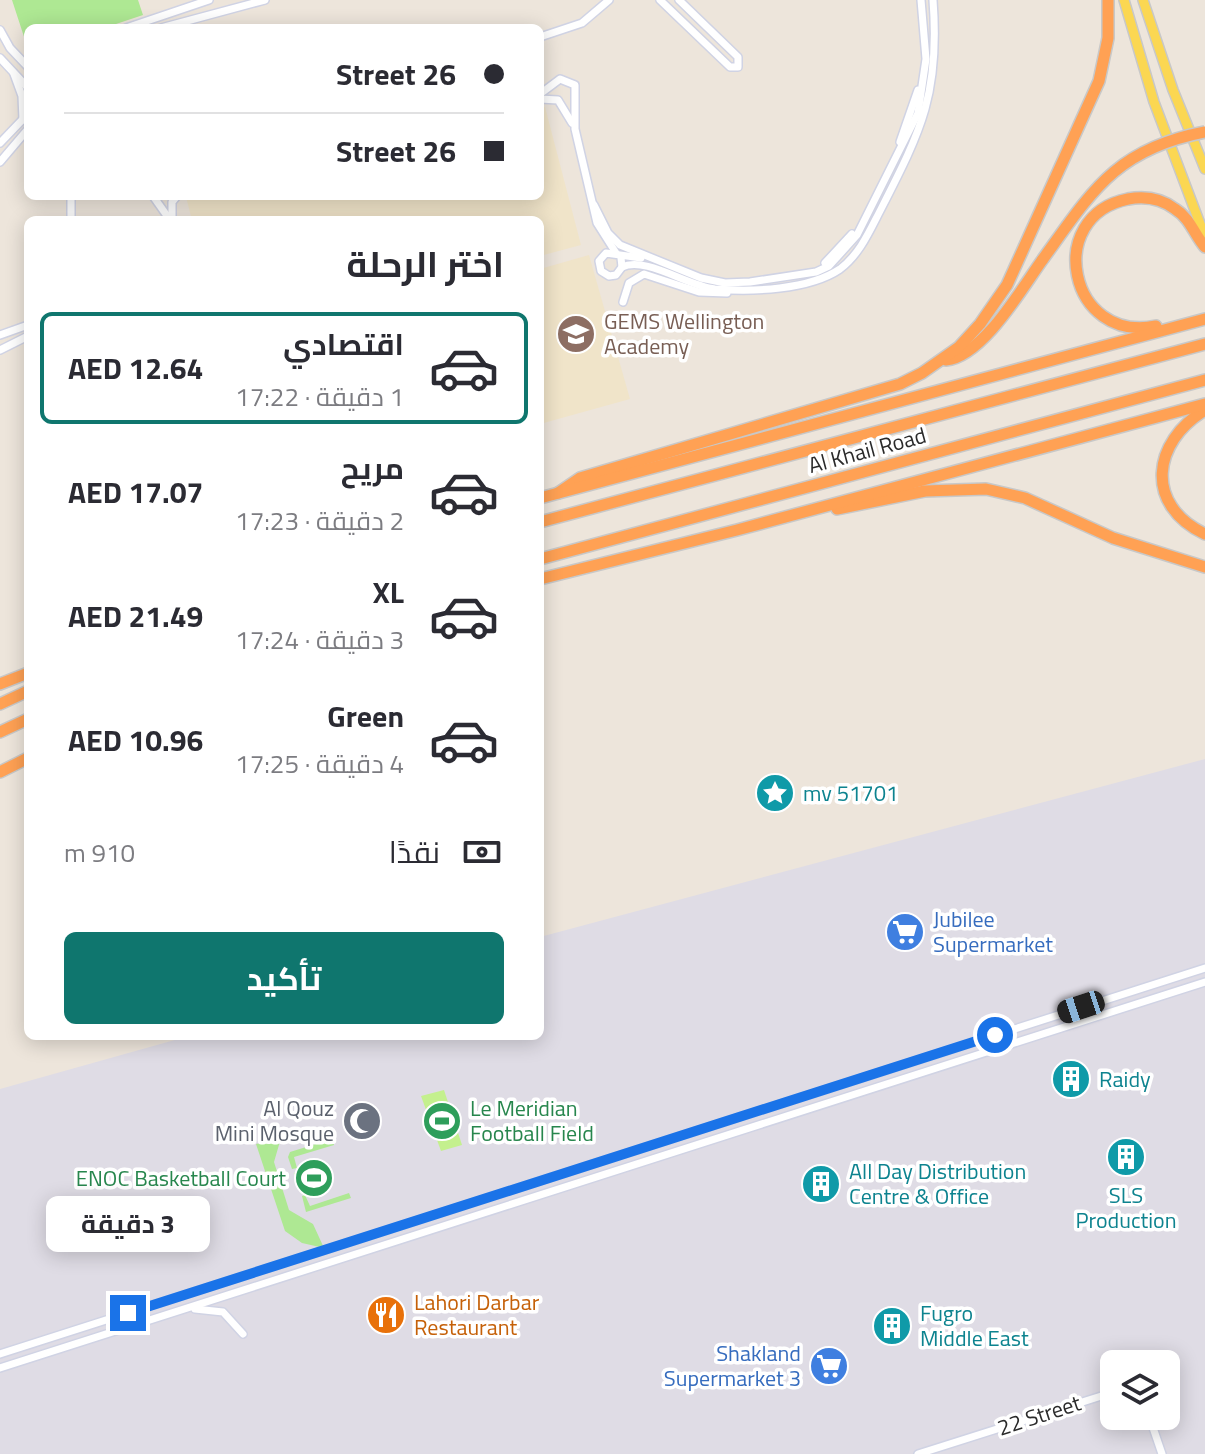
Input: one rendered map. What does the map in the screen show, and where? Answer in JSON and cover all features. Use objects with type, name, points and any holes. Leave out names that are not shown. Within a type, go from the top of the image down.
[{"type":"highway","points":[[558,493],[580,478],[900,384],[943,360],[971,335],[995,305],[1045,205],[1099,81],[1108,38],[1108,0]]},
{"type":"highway","points":[[943,360],[962,356],[986,334],[1088,195],[1107,176],[1145,152],[1205,132]]},
{"type":"highway","points":[[1184,325],[1173,322],[1135,328],[1116,324],[1099,313],[1078,281],[1078,242],[1099,212],[1124,200],[1145,198],[1165,203],[1182,214],[1205,247]]},
{"type":"highway","points":[[544,497],[1205,319]]},
{"type":"highway","name":"Al Khail Road","points":[[544,521],[1205,344]]},
{"type":"highway","name":"Al Khail Road","points":[[544,558],[1205,380]]},
{"type":"highway","points":[[544,578],[1205,407]]},
{"type":"highway","points":[[1205,407],[1186,422],[1170,442],[1162,480],[1165,494],[1179,517],[1205,534]]},
{"type":"highway","points":[[805,511],[824,512],[945,488],[986,489],[1025,498],[1113,538],[1205,567]]},
{"type":"highway","points":[[0,684],[24,675]]},
{"type":"highway","points":[[0,704],[24,693]]},
{"type":"highway","points":[[0,732],[24,721]]},
{"type":"highway","points":[[0,772],[24,760]]},
{"type":"main road","points":[[1124,0],[1154,102],[1205,237]]},
{"type":"main road","points":[[1143,0],[1173,90],[1205,169]]},
{"type":"street","points":[[138,24],[209,0]]},
{"type":"street","points":[[176,24],[265,0]]},
{"type":"street","points":[[544,36],[587,20],[609,0]]},
{"type":"street","points":[[660,0],[730,67],[738,67],[738,57],[679,0]]},
{"type":"street","points":[[736,290],[693,285],[645,265],[622,267],[613,276],[601,271],[599,264],[603,255],[655,261],[719,281],[814,267],[835,255],[857,226],[908,126],[924,52],[921,0]]},
{"type":"street","points":[[623,302],[629,283],[644,274],[708,294],[819,279],[843,267],[860,247],[911,151],[928,110],[935,66],[933,0]]},
{"type":"street","points":[[0,30],[24,61]]},
{"type":"street","points":[[0,58],[24,84]]},
{"type":"street","points":[[14,74],[24,110]]},
{"type":"street","points":[[544,93],[560,79],[572,82],[576,88],[575,129]]},
{"type":"street","points":[[544,97],[560,102],[575,129],[599,230],[618,256],[622,267]]},
{"type":"street","points":[[0,143],[24,118]]},
{"type":"street","points":[[0,162],[24,134]]},
{"type":"street","points":[[594,205],[614,239],[655,261]]},
{"type":"street","points":[[0,335],[24,326]]},
{"type":"street","points":[[0,350],[24,338]]},
{"type":"street","points":[[0,1354],[1205,968]]},
{"type":"street","points":[[0,1368],[1205,982]]},
{"type":"street","points":[[730,1119],[733,1127],[731,1135]]},
{"type":"street","points":[[232,1293],[242,1276]]},
{"type":"street","points":[[177,1311],[219,1310],[243,1334]]},
{"type":"street","name":"22 Street","points":[[918,1454],[1100,1396]]},
{"type":"street","points":[[1154,1430],[1162,1454]]},
{"type":"shaded area","points":[[544,107],[581,245],[544,255],[544,216],[191,216],[187,200],[544,200]]},
{"type":"shaded area","name":"GEMS Wellington Academy","points":[[589,255],[630,399],[544,423],[544,268]]},
{"type":"shaded area","points":[[1205,759],[1205,1454],[0,1454],[0,1089],[175,1040],[544,1040],[544,936]]},
{"type":"green space","points":[[12,0],[138,0],[143,15],[116,24],[24,24],[24,37]]},
{"type":"green space","name":"Le Meridian Football Field","points":[[444,1090],[462,1145],[441,1151],[421,1096]]},
{"type":"green space","points":[[281,1138],[274,1162],[289,1210],[313,1224],[324,1248],[302,1243],[285,1231],[256,1144]]},
{"type":"green space","points":[[332,1139],[334,1145],[294,1157],[297,1168],[292,1169],[288,1157],[290,1152]]},
{"type":"green space","name":"ENOC Basketball Court","points":[[329,1165],[333,1184],[303,1195],[294,1173]]},
{"type":"green space","points":[[349,1193],[351,1198],[306,1212],[302,1196],[305,1195],[310,1206]]},
{"type":"place","name":"GEMS Wellington Academy","points":[[576,334]]},
{"type":"place","name":"mv 51701","points":[[775,793]]},
{"type":"place","name":"Jubilee Supermarket","points":[[905,932]]},
{"type":"place","name":"Raidy","points":[[1071,1079]]},
{"type":"place","name":"Al Qouz Mini Mosque","points":[[362,1121]]},
{"type":"place","name":"Le Meridian Football Field","points":[[442,1121]]},
{"type":"place","name":"SLS Production","points":[[1126,1157]]},
{"type":"place","name":"ENOC Basketball Court","points":[[314,1178]]},
{"type":"place","name":"All Day Distribution Centre & Office","points":[[821,1184]]},
{"type":"place","name":"Lahori Darbar Restaurant","points":[[386,1315]]},
{"type":"place","name":"Fugro Middle East","points":[[892,1326]]},
{"type":"place","name":"Shakland Supermarket 3","points":[[829,1366]]},
{"type":"route","points":[[128,1313],[995,1035]]}]
